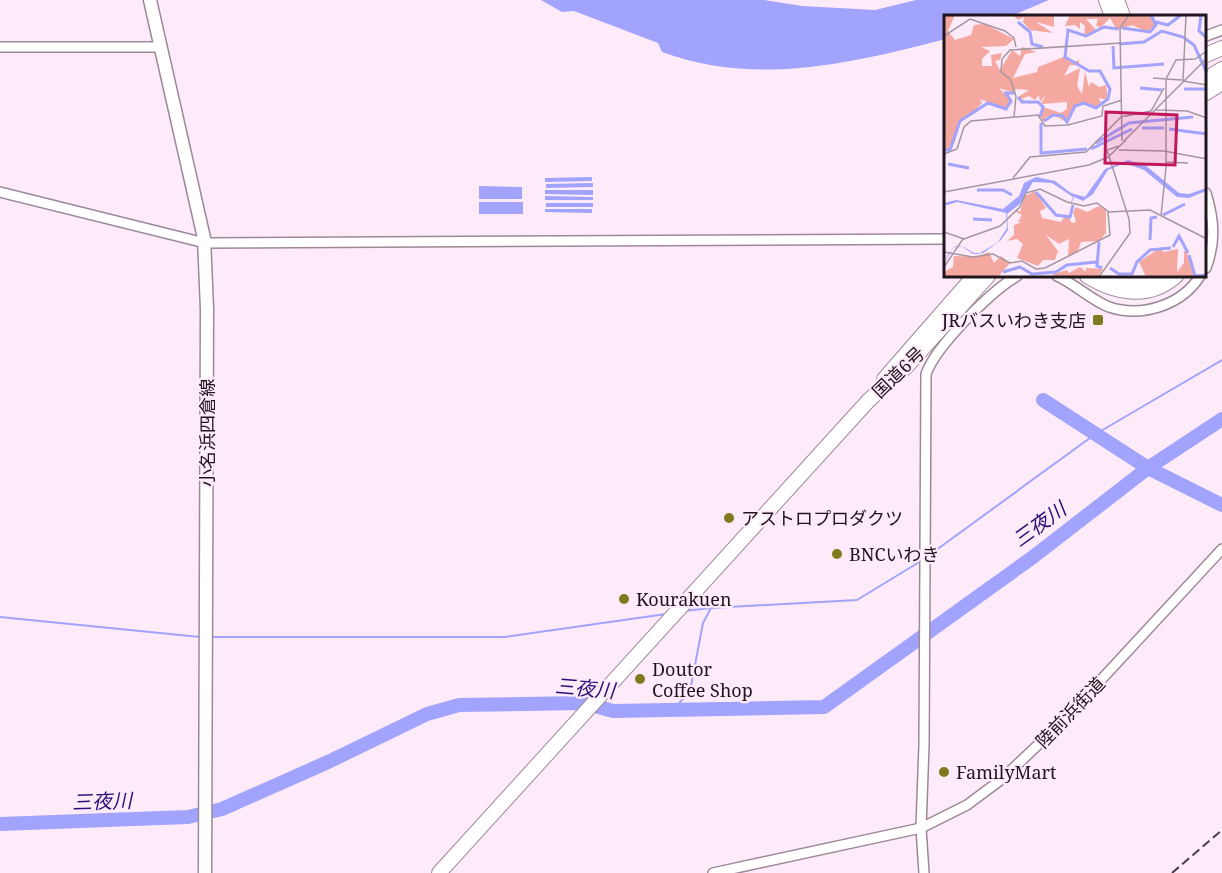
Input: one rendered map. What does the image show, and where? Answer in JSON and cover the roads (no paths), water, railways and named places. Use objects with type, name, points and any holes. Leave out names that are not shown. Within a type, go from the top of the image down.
[{"type":"highway","points":[[1106,0],[1117,13]]},
{"type":"highway","points":[[1207,55],[1222,48]]},
{"type":"highway","points":[[1207,78],[1222,69]]},
{"type":"highway","points":[[1207,92],[1222,83]]},
{"type":"highway","points":[[924,331],[964,278]]},
{"type":"highway","name":"国道6号","points":[[869,400],[895,363],[972,278]]},
{"type":"highway","name":"国道6号","points":[[869,400],[908,365],[986,278]]},
{"type":"highway","points":[[439,873],[869,400],[908,371],[999,278]]},
{"type":"highway","points":[[1092,278],[1128,292],[1150,290],[1172,278]]},
{"type":"highway","points":[[1112,278],[1134,283],[1153,278]]},
{"type":"main road","name":"小名浜四倉線","points":[[150,0],[205,243],[207,309],[205,873]]},
{"type":"street","points":[[1207,36],[1222,30]]},
{"type":"street","points":[[0,47],[159,47]]},
{"type":"street","points":[[0,192],[205,243],[944,239]]},
{"type":"street","points":[[1207,196],[1213,216],[1214,241],[1207,265]]},
{"type":"street","points":[[924,873],[921,828],[925,651],[926,374],[930,361],[1002,284],[1013,278]]},
{"type":"street","points":[[1060,278],[1108,306],[1131,311],[1162,307],[1188,290],[1198,278]]},
{"type":"street","name":"陸前浜街道","points":[[713,873],[921,828],[967,805],[1027,756],[1222,549]]},
{"type":"water","points":[[541,0],[764,0],[802,6],[875,10],[916,0],[1049,0],[1013,15],[944,15],[944,40],[911,48],[840,63],[768,70],[733,68],[697,62],[662,52],[658,43],[574,11],[562,12]]},
{"type":"water","points":[[592,177],[592,181],[545,182],[545,178]]},
{"type":"water","points":[[593,183],[593,187],[546,188],[546,184]]},
{"type":"water","points":[[479,186],[522,187],[522,199],[479,199]]},
{"type":"water","points":[[545,190],[593,190],[593,195],[545,194]]},
{"type":"water","points":[[545,196],[593,197],[593,200],[545,200]]},
{"type":"water","points":[[479,202],[523,202],[523,214],[479,214]]},
{"type":"water","points":[[546,203],[593,203],[593,207],[546,207]]},
{"type":"water","points":[[545,209],[592,209],[592,213],[545,212]]},
{"type":"waterway","points":[[928,556],[1094,435],[1222,360]]},
{"type":"waterway","name":"三夜川","points":[[1043,400],[1148,468],[1222,505]]},
{"type":"waterway","name":"三夜川","points":[[0,824],[188,817],[222,809],[328,762],[427,714],[459,705],[584,703],[613,711],[824,707],[1033,557],[1148,468],[1222,419]]},
{"type":"waterway","points":[[675,708],[690,691],[703,623],[711,608],[857,600],[921,561]]},
{"type":"waterway","points":[[684,611],[711,608]]},
{"type":"waterway","points":[[209,637],[505,637],[666,614]]},
{"type":"waterway","points":[[0,617],[200,637]]},
{"type":"railway","points":[[1172,873],[1222,830]]},
{"type":"place","name":"JRバスいわき支店","points":[[1098,320]]},
{"type":"place","name":"アストロプロダクツ","points":[[729,518]]},
{"type":"place","name":"BNCいわき","points":[[837,554]]},
{"type":"place","name":"Kourakuen","points":[[624,599]]},
{"type":"place","name":"Doutor Coffee Shop","points":[[640,679]]},
{"type":"place","name":"FamilyMart","points":[[944,772]]}]
